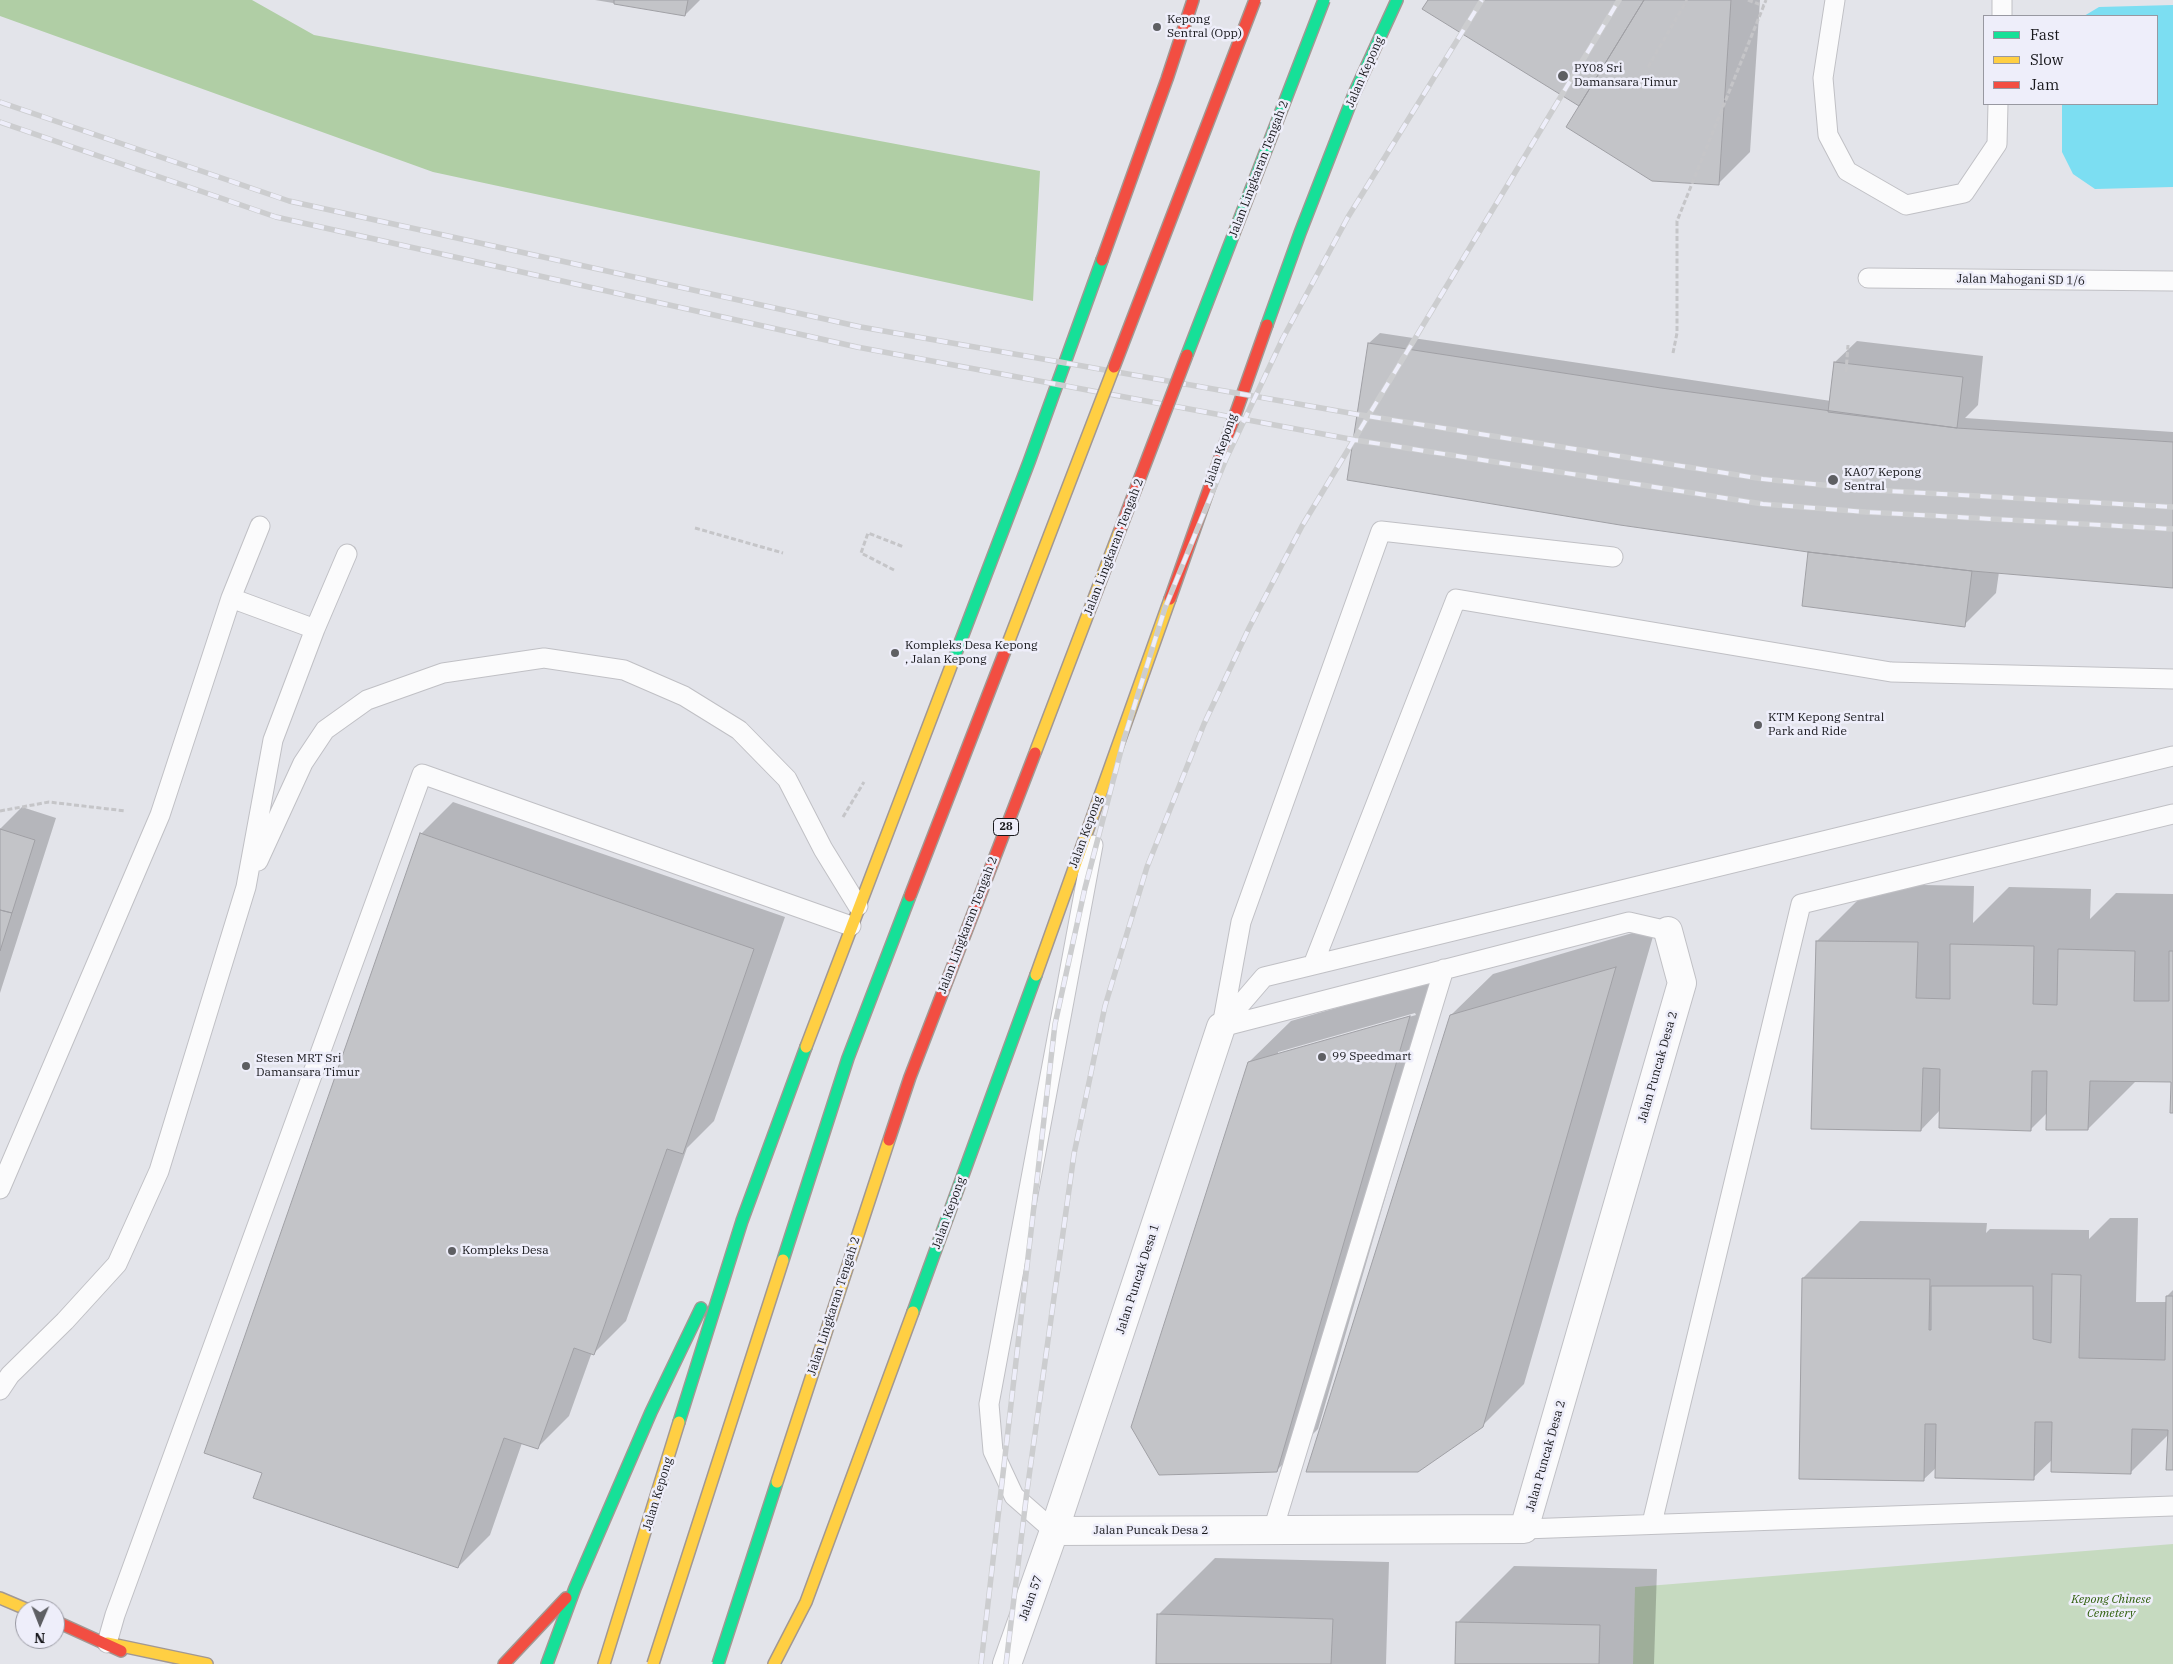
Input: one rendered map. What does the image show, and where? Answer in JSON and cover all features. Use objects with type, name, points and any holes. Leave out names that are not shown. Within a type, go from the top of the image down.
[{"type":"main road","name":"Jalan Kepong","points":[[604,1664],[742,1221],[858,906],[1029,462],[1167,79],[1193,0]]},
{"type":"main road","points":[[653,1664],[848,1058],[1254,0]]},
{"type":"main road","name":"Jalan Lingkaran Tengah 2","points":[[718,1664],[910,1077],[1324,0]]},
{"type":"main road","name":"Jalan Kepong","points":[[774,1664],[806,1602],[1008,1052],[1300,233],[1354,94],[1397,0]]},
{"type":"main road","points":[[547,1664],[575,1588],[651,1412],[742,1221]]},
{"type":"main road","points":[[504,1664],[575,1588]]},
{"type":"main road","points":[[0,1598],[15,1604]]},
{"type":"main road","points":[[786,1664],[806,1602]]},
{"type":"main road","points":[[65,1625],[107,1642],[206,1664]]},
{"type":"main road","points":[[107,1642],[135,1660]]},
{"type":"street","name":"Jalan Puncak Desa 2","points":[[1054,1531],[1524,1529],[1682,983],[1668,931]]},
{"type":"street","name":"Jalan Puncak Desa 1","points":[[1054,1531],[1221,1027]]},
{"type":"street","name":"Jalan 57","points":[[1007,1664],[1054,1531]]},
{"type":"lane","points":[[1835,0],[1823,78],[1828,135],[1847,171],[1906,205],[1964,193],[1997,144],[1998,105]]},
{"type":"lane","points":[[2002,0],[2002,15]]},
{"type":"lane","name":"Jalan Mahogani SD 1/6","points":[[1868,278],[2173,281]]},
{"type":"lane","points":[[0,1189],[160,814],[231,598],[260,526]]},
{"type":"lane","points":[[1221,1027],[1241,922],[1381,532],[1613,557]]},
{"type":"lane","points":[[0,1390],[10,1375],[65,1321],[117,1264],[159,1171],[246,887],[273,740],[315,629],[347,554]]},
{"type":"lane","points":[[231,598],[315,629]]},
{"type":"lane","points":[[1313,965],[1456,599],[1891,672],[2173,679]]},
{"type":"lane","points":[[246,887],[303,763],[325,730],[367,700],[443,673],[544,658],[624,670],[684,696],[739,730],[788,779],[823,849],[858,906]]},
{"type":"lane","points":[[1221,1027],[1264,977],[2173,756]]},
{"type":"lane","points":[[107,1642],[115,1615],[422,774],[851,926]]},
{"type":"lane","points":[[1054,1531],[1014,1496],[993,1452],[989,1404],[1103,784]]},
{"type":"lane","points":[[1652,1524],[1801,904],[2173,814]]},
{"type":"lane","points":[[1221,1027],[1629,922],[1668,931]]},
{"type":"lane","points":[[1273,1530],[1444,969]]},
{"type":"lane","points":[[1524,1529],[2173,1506]]},
{"type":"path","points":[[1648,67],[1687,0]]},
{"type":"path","points":[[1748,0],[1764,6]]},
{"type":"path","points":[[1673,353],[1677,333],[1677,221],[1766,0]]},
{"type":"path","points":[[1846,372],[1848,345]]},
{"type":"path","points":[[695,528],[783,553]]},
{"type":"path","points":[[894,570],[861,553],[868,533],[904,547]]},
{"type":"path","points":[[0,811],[49,802],[160,814]]},
{"type":"green space","points":[[0,0],[252,0],[314,35],[1040,171],[1033,301],[433,172],[0,16]]},
{"type":"green space","name":"Kepong Chinese Cemetery","points":[[2173,1544],[2173,1664],[1633,1664],[1635,1587]]},
{"type":"water","points":[[2173,5],[2173,187],[2095,189],[2073,174],[2062,152],[2062,105],[2158,105],[2158,15],[2086,15],[2099,7]]},
{"type":"building","points":[[614,0],[688,0],[685,16],[614,4]]},
{"type":"building","name":"PY08 Sri Damansara Timur","points":[[1428,0],[1644,0],[1579,106],[1422,9]]},
{"type":"building","points":[[1644,0],[1731,0],[1719,185],[1652,181],[1566,127]]},
{"type":"building","points":[[1368,343],[1661,388],[1957,428],[2173,442],[2173,588],[1972,571],[1808,552],[1620,525],[1347,480]]},
{"type":"building","points":[[1834,362],[1963,377],[1957,428],[1828,412]]},
{"type":"building","points":[[1808,552],[1972,571],[1965,627],[1802,606]]},
{"type":"building","points":[[0,829],[35,840],[12,913],[0,910]]},
{"type":"building","name":"Kompleks Desa","points":[[420,833],[754,949],[683,1154],[667,1149],[594,1355],[574,1348],[538,1449],[504,1438],[458,1568],[253,1498],[262,1473],[204,1453]]},
{"type":"building","points":[[0,910],[12,913],[0,951]]},
{"type":"building","points":[[1816,941],[1918,942],[1916,998],[1950,999],[1950,944],[2034,946],[2033,1004],[2057,1005],[2058,949],[2135,951],[2134,1001],[2169,1001],[2169,951],[2173,951],[2173,1113],[2170,1113],[2171,1082],[2090,1081],[2088,1130],[2046,1130],[2047,1071],[2032,1071],[2031,1131],[1939,1128],[1940,1069],[1923,1068],[1921,1131],[1811,1129]]},
{"type":"building","points":[[1616,967],[1483,1427],[1418,1472],[1306,1472],[1450,1015]]},
{"type":"building","points":[[1410,1016],[1277,1472],[1159,1475],[1131,1427],[1248,1062]]},
{"type":"building","points":[[2052,1274],[2081,1275],[2079,1358],[2165,1360],[2166,1296],[2173,1296],[2173,1470],[2166,1470],[2168,1430],[2132,1429],[2131,1474],[2051,1472],[2052,1422],[2035,1422],[2034,1480],[1935,1478],[1936,1424],[1925,1424],[1924,1481],[1799,1479],[1802,1278],[1930,1279],[1929,1330],[1931,1330],[1931,1286],[2033,1286],[2033,1339],[2051,1343]]},
{"type":"building","points":[[1157,1614],[1333,1619],[1331,1664],[1156,1664]]},
{"type":"building","points":[[1456,1622],[1600,1625],[1599,1664],[1455,1664]]},
{"type":"railway","points":[[981,1664],[1055,1024],[1085,888],[1124,739],[1165,608],[1226,459],[1283,338],[1348,217],[1482,0]]},
{"type":"railway","points":[[1006,1664],[1027,1491],[1074,1154],[1105,1006],[1147,867],[1204,724],[1249,628],[1302,526],[1619,0]]},
{"type":"railway","points":[[0,102],[289,201],[861,327],[1361,415],[1763,479],[1872,490],[2173,507]]},
{"type":"railway","points":[[0,122],[276,217],[857,347],[1355,440],[1763,504],[1866,512],[2173,529]]},
{"type":"traffic: fast","points":[[1187,355],[1324,0]]},
{"type":"traffic: fast","points":[[1267,325],[1300,233],[1354,94],[1397,0]]},
{"type":"traffic: fast","points":[[953,661],[1029,462],[1102,260]]},
{"type":"traffic: fast","points":[[783,1260],[848,1058],[910,896]]},
{"type":"traffic: fast","points":[[913,1312],[1036,975]]},
{"type":"traffic: fast","points":[[679,1422],[742,1221],[806,1047]]},
{"type":"traffic: fast","points":[[547,1664],[575,1588],[651,1412],[701,1308]]},
{"type":"traffic: fast","points":[[718,1664],[777,1482]]},
{"type":"traffic: slow","points":[[1005,651],[1114,367]]},
{"type":"traffic: slow","points":[[1035,753],[1120,530]]},
{"type":"traffic: slow","points":[[1036,975],[1170,599]]},
{"type":"traffic: slow","points":[[806,1047],[953,661]]},
{"type":"traffic: slow","points":[[777,1482],[889,1140]]},
{"type":"traffic: slow","points":[[653,1664],[783,1260]]},
{"type":"traffic: slow","points":[[774,1664],[806,1602],[913,1312]]},
{"type":"traffic: slow","points":[[604,1664],[679,1422]]},
{"type":"traffic: slow","points":[[0,1598],[15,1604]]},
{"type":"traffic: slow","points":[[107,1643],[207,1664]]},
{"type":"traffic: jam","points":[[1102,260],[1167,79],[1193,0]]},
{"type":"traffic: jam","points":[[1114,367],[1255,0]]},
{"type":"traffic: jam","points":[[1170,599],[1267,325]]},
{"type":"traffic: jam","points":[[1120,530],[1187,355]]},
{"type":"traffic: jam","points":[[910,896],[1005,651]]},
{"type":"traffic: jam","points":[[889,1140],[910,1077],[1035,753]]},
{"type":"traffic: jam","points":[[504,1664],[566,1598]]},
{"type":"traffic: jam","points":[[65,1626],[121,1651]]},
{"type":"place","name":"Kepong Sentral (Opp)","points":[[1157,27]]},
{"type":"place","name":"PY08 Sri Damansara Timur","points":[[1563,76]]},
{"type":"place","name":"KA07 Kepong Sentral","points":[[1833,480]]},
{"type":"place","name":"Kompleks Desa Kepong , Jalan Kepong","points":[[895,653]]},
{"type":"place","name":"KTM Kepong Sentral Park and Ride","points":[[1758,725]]},
{"type":"place","name":"99 Speedmart","points":[[1322,1057]]},
{"type":"place","name":"Stesen MRT Sri Damansara Timur","points":[[246,1066]]},
{"type":"place","name":"Kompleks Desa","points":[[452,1251]]}]
